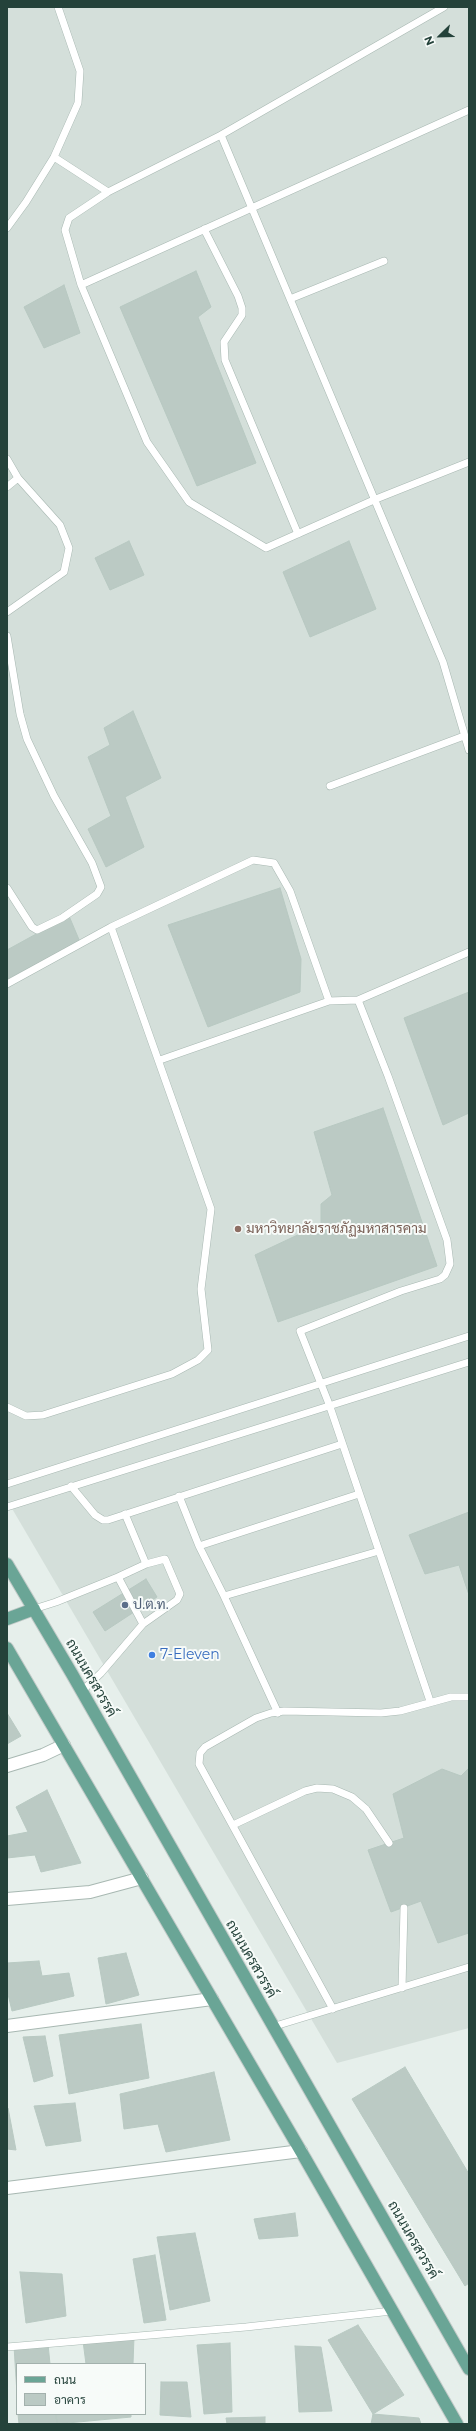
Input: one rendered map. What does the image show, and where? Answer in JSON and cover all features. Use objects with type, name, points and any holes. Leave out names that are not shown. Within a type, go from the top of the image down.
[{"type":"main road","name":"ถนนนครสวรรค์","points":[[7,1564],[82,1691],[272,2027],[469,2369]]},
{"type":"main road","points":[[7,1620],[34,1609]]},
{"type":"main road","points":[[7,1648],[301,2151],[457,2424]]},
{"type":"street","points":[[7,1766],[43,1755],[64,1745]]},
{"type":"street","points":[[7,1899],[90,1892],[142,1878]]},
{"type":"street","points":[[7,2026],[212,1999]]},
{"type":"street","points":[[7,2188],[301,2151]]},
{"type":"lane","points":[[7,228],[26,202],[54,157],[78,103],[80,71],[58,7]]},
{"type":"lane","points":[[444,7],[221,135],[108,192],[69,218],[65,230],[81,285],[147,442],[189,502],[266,548],[376,499],[469,462]]},
{"type":"lane","points":[[81,285],[252,206],[469,110]]},
{"type":"lane","points":[[221,135],[376,499],[443,662],[469,750]]},
{"type":"lane","points":[[54,157],[108,192]]},
{"type":"lane","points":[[204,229],[238,296],[242,308],[242,315],[224,342],[225,360],[298,534]]},
{"type":"lane","points":[[290,299],[384,261]]},
{"type":"lane","points":[[7,459],[18,478],[60,525],[69,548],[64,572],[7,612]]},
{"type":"lane","points":[[7,487],[18,478]]},
{"type":"lane","points":[[7,636],[20,714],[27,739],[54,796],[92,863],[101,887],[92,898],[62,918],[37,930],[32,927],[7,888]]},
{"type":"lane","points":[[330,786],[464,736]]},
{"type":"lane","points":[[7,984],[111,927],[241,864],[253,860],[274,863],[290,891],[329,1001]]},
{"type":"lane","points":[[7,1407],[26,1416],[43,1415],[172,1374],[198,1360],[208,1350],[201,1289],[211,1210],[160,1060],[111,927]]},
{"type":"lane","points":[[160,1060],[329,1001],[358,1000],[469,952]]},
{"type":"lane","points":[[358,1000],[388,1076],[447,1240],[450,1264],[445,1275],[440,1279],[401,1291],[300,1330],[321,1384],[430,1701]]},
{"type":"lane","points":[[7,1484],[469,1336]]},
{"type":"lane","points":[[7,1507],[328,1404],[469,1362]]},
{"type":"lane","points":[[71,1486],[99,1518],[108,1520],[342,1444]]},
{"type":"lane","points":[[199,1546],[359,1494]]},
{"type":"lane","points":[[179,1496],[199,1546],[224,1596],[278,1713]]},
{"type":"lane","points":[[125,1514],[146,1564]]},
{"type":"lane","points":[[224,1596],[379,1551]]},
{"type":"lane","points":[[34,1609],[56,1602],[146,1564],[165,1559],[180,1594],[178,1600],[143,1624],[101,1673],[82,1691]]},
{"type":"lane","points":[[118,1577],[143,1624]]},
{"type":"lane","points":[[333,2009],[200,1764],[198,1756],[204,1746],[263,1716],[278,1713],[381,1713],[400,1711],[430,1701],[460,1695],[469,1697]]},
{"type":"lane","points":[[233,1825],[304,1791],[317,1788],[333,1790],[352,1797],[366,1809],[388,1843]]},
{"type":"lane","points":[[402,1988],[404,1908]]},
{"type":"lane","points":[[272,2027],[469,1967]]},
{"type":"lane","points":[[7,2347],[246,2327],[392,2311]]},
{"type":"shaded area","name":"มหาวิทยาลัยราชภัฏมหาสารคาม","points":[[7,7],[469,7],[469,2028],[337,2063],[7,1500]]},
{"type":"building","points":[[196,271],[211,307],[198,317],[256,463],[197,486],[120,307]]},
{"type":"building","points":[[64,285],[80,333],[44,348],[24,307]]},
{"type":"building","points":[[129,541],[144,575],[110,590],[95,558]]},
{"type":"building","points":[[349,541],[376,609],[310,637],[283,572]]},
{"type":"building","points":[[133,711],[161,778],[125,797],[144,847],[106,867],[88,829],[111,816],[88,757],[110,745],[104,728]]},
{"type":"building","points":[[280,888],[301,959],[300,992],[208,1027],[168,925]]},
{"type":"building","points":[[69,916],[80,942],[7,979],[7,950]]},
{"type":"building","points":[[469,992],[469,1113],[443,1125],[404,1018]]},
{"type":"building","points":[[383,1108],[437,1266],[278,1322],[255,1255],[321,1224],[321,1204],[332,1195],[314,1132]]},
{"type":"building","points":[[469,1512],[469,1595],[459,1565],[425,1574],[409,1535]]},
{"type":"building","name":"ป.ต.ท.","points":[[146,1579],[157,1597],[105,1631],[93,1612]]},
{"type":"building","points":[[7,1713],[21,1736],[7,1744]]},
{"type":"building","points":[[469,1768],[469,1933],[438,1943],[421,1901],[391,1912],[368,1850],[404,1838],[393,1794],[442,1769],[461,1776]]},
{"type":"building","points":[[47,1790],[81,1863],[41,1872],[35,1855],[7,1858],[7,1836],[28,1832],[16,1807]]},
{"type":"building","points":[[126,1953],[139,1995],[106,2004],[98,1958]]},
{"type":"building","points":[[39,1961],[42,1976],[69,1973],[74,1996],[12,2011],[7,1990],[7,1963]]},
{"type":"building","points":[[141,2024],[149,2078],[69,2094],[59,2035]]},
{"type":"building","points":[[45,2036],[53,2076],[34,2082],[23,2037]]},
{"type":"building","points":[[405,2067],[469,2174],[469,2283],[465,2286],[352,2099]]},
{"type":"building","points":[[214,2072],[230,2140],[166,2152],[158,2124],[124,2129],[120,2094]]},
{"type":"building","points":[[75,2103],[81,2141],[46,2146],[34,2106]]},
{"type":"building","points":[[8,2108],[16,2150],[7,2149]]},
{"type":"building","points":[[295,2213],[298,2236],[259,2239],[254,2219]]},
{"type":"building","points":[[195,2233],[210,2301],[170,2310],[157,2237]]},
{"type":"building","points":[[155,2255],[166,2320],[144,2323],[133,2259]]},
{"type":"building","points":[[20,2272],[62,2274],[66,2316],[26,2323]]},
{"type":"building","points":[[358,2325],[404,2395],[373,2414],[328,2340]]},
{"type":"building","points":[[134,2337],[133,2363],[86,2363],[83,2341]]},
{"type":"building","points":[[230,2343],[232,2412],[204,2414],[197,2345]]},
{"type":"building","points":[[48,2344],[50,2363],[16,2363],[16,2378],[14,2346]]},
{"type":"building","points":[[295,2346],[321,2347],[332,2411],[299,2412]]},
{"type":"building","points":[[161,2382],[187,2382],[191,2417],[160,2415]]},
{"type":"building","points":[[373,2414],[419,2418],[421,2424],[371,2424]]},
{"type":"building","points":[[18,2415],[56,2415],[57,2424],[19,2424]]},
{"type":"building","points":[[56,2415],[131,2415],[131,2417],[57,2424]]},
{"type":"building","points":[[265,2417],[265,2424],[227,2424],[226,2418]]},
{"type":"place","name":"มหาวิทยาลัยราชภัฏมหาสารคาม","points":[[238,1229]]},
{"type":"place","name":"ป.ต.ท.","points":[[125,1605]]},
{"type":"place","name":"7-Eleven","points":[[152,1655]]}]
